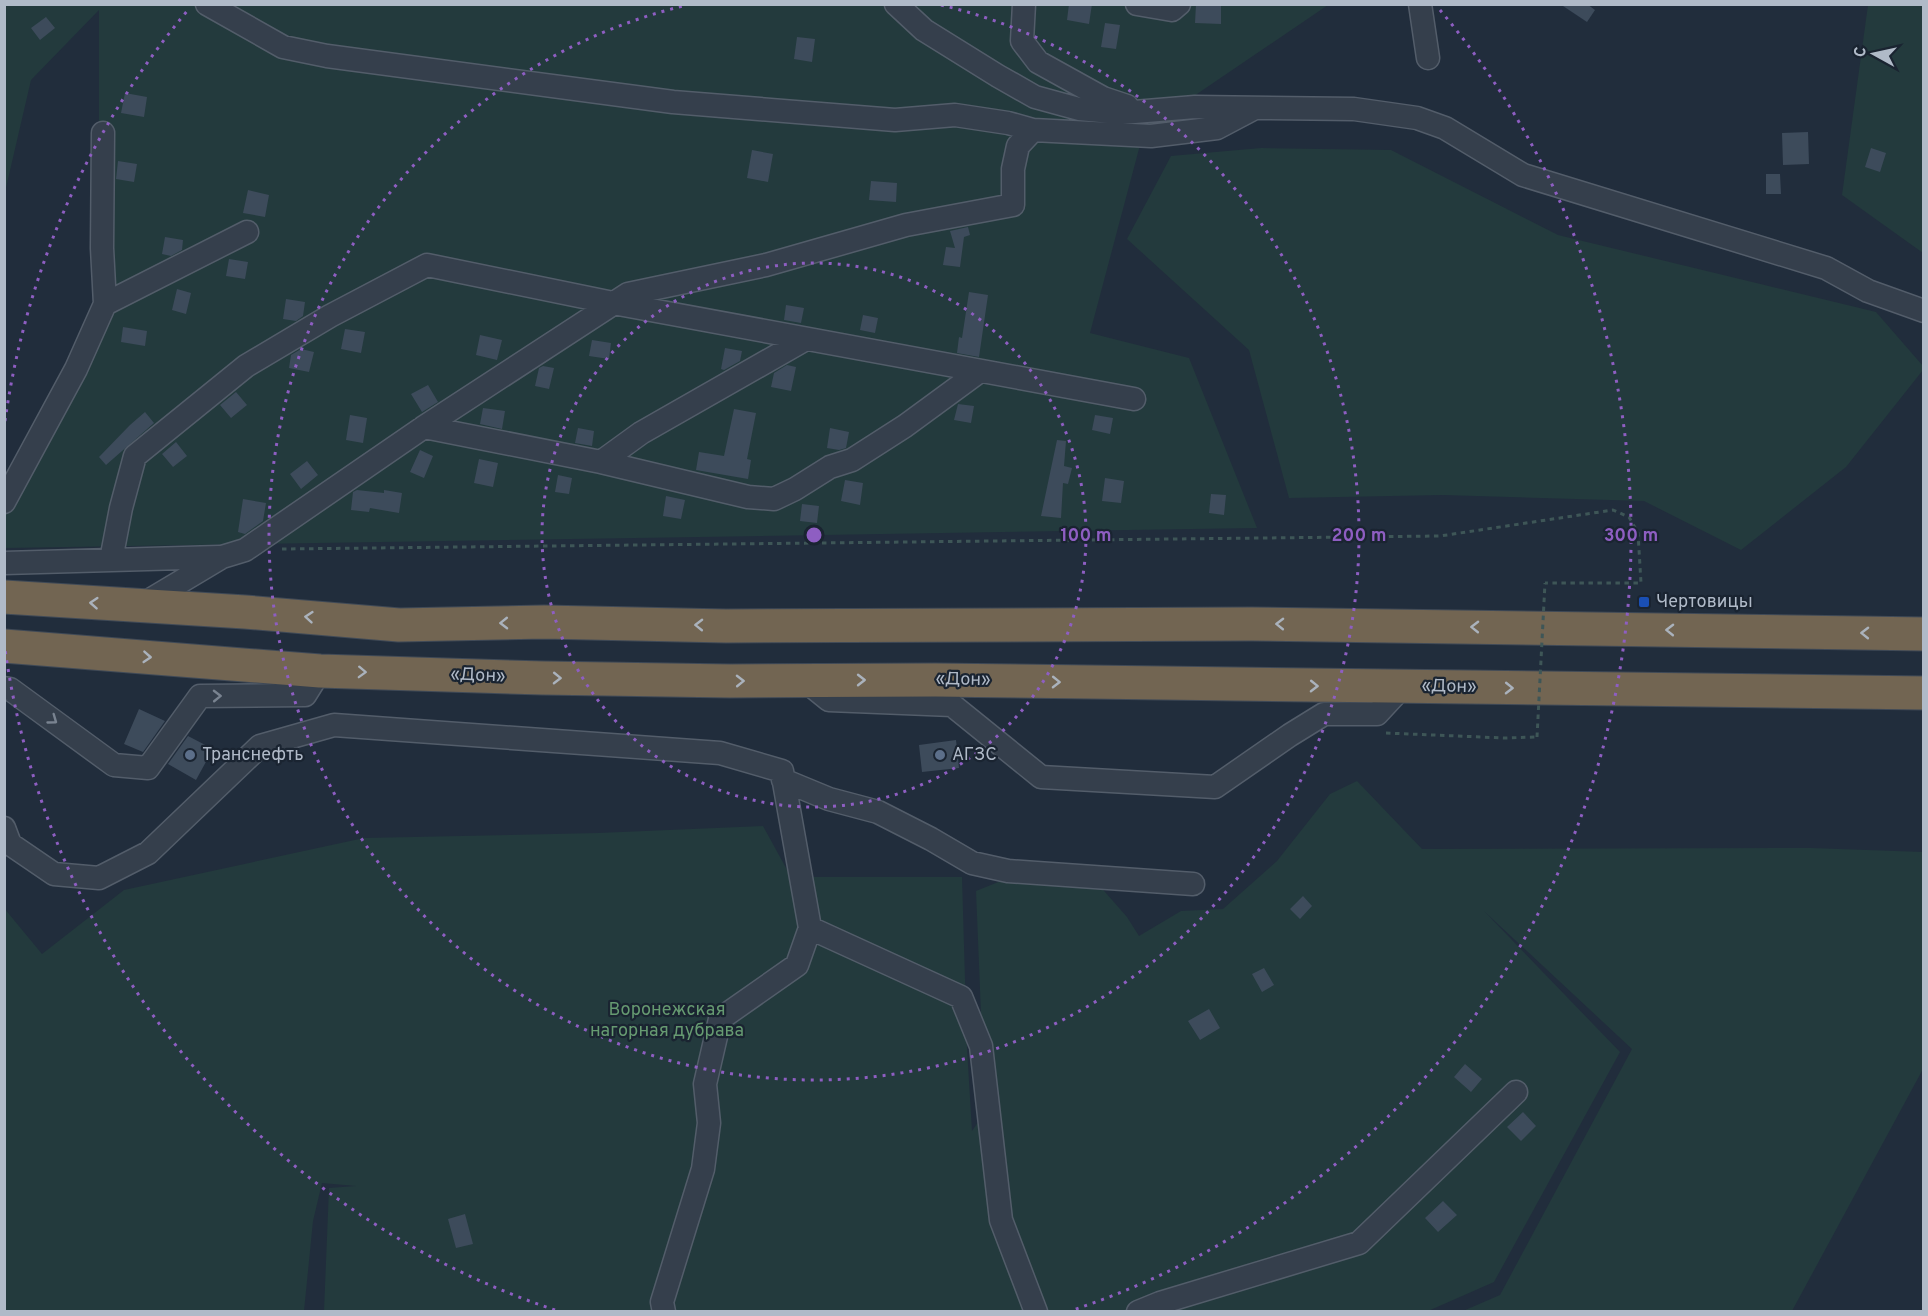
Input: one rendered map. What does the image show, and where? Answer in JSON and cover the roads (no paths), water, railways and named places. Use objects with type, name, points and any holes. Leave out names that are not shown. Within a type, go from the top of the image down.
[{"type":"highway","points":[[4,597],[245,612],[399,625],[544,622],[726,626],[1252,624],[1923,634]]},
{"type":"highway","name":"«Дон»","points":[[4,646],[320,671],[640,680],[1923,693]]},
{"type":"street","points":[[207,4],[283,47],[327,56],[673,102],[895,120],[955,115],[1008,123],[1033,130],[1151,136],[1217,128],[1253,109]]},
{"type":"street","points":[[896,4],[924,30],[1035,97],[1079,110],[1122,113],[1195,108],[1354,109],[1417,118],[1445,128],[1523,175],[1826,268],[1868,291],[1923,311]]},
{"type":"street","points":[[1024,4],[1022,41],[1038,62],[1103,98],[1148,113]]},
{"type":"street","points":[[1137,4],[1172,10],[1179,4]]},
{"type":"street","points":[[1420,4],[1428,58]]},
{"type":"street","points":[[140,606],[222,557],[244,550],[424,427],[628,294],[766,265],[906,225],[1013,205],[1013,169],[1018,146],[1033,130]]},
{"type":"street","points":[[4,502],[76,369],[105,304],[102,248],[103,133]]},
{"type":"street","points":[[105,304],[247,232]]},
{"type":"street","points":[[111,560],[121,508],[135,456],[246,366],[330,315],[426,266],[613,303],[1134,399]]},
{"type":"street","points":[[601,462],[641,433],[806,339]]},
{"type":"street","points":[[424,427],[601,462],[748,497],[774,498],[795,489],[830,467],[852,460],[905,426],[980,371]]},
{"type":"street","points":[[4,563],[222,557]]},
{"type":"street","points":[[4,688],[10,689],[114,765],[148,768],[200,696],[305,695],[320,671]]},
{"type":"street","points":[[803,680],[829,700],[952,705],[1041,777],[1215,788],[1324,714],[1377,714],[1402,687]]},
{"type":"street","points":[[4,828],[10,844],[54,874],[99,878],[148,853],[260,746],[334,725],[720,753],[782,771],[810,928],[797,965],[720,1019],[705,1084],[710,1123],[703,1169],[662,1302],[664,1311]]},
{"type":"street","points":[[783,780],[829,799],[878,812],[972,863],[1008,871],[1193,885]]},
{"type":"street","points":[[810,928],[961,998],[981,1046],[1001,1220],[1036,1311]]},
{"type":"street","points":[[1138,1311],[1359,1243],[1516,1092]]},
{"type":"place","name":"Чертовицы","points":[[1644,602]]},
{"type":"place","name":"Транснефть","points":[[190,755]]},
{"type":"place","name":"АГЗС","points":[[940,755]]},
{"type":"park label","name":"Воронежская нагорная дубрава","points":[[667,1020]]}]
